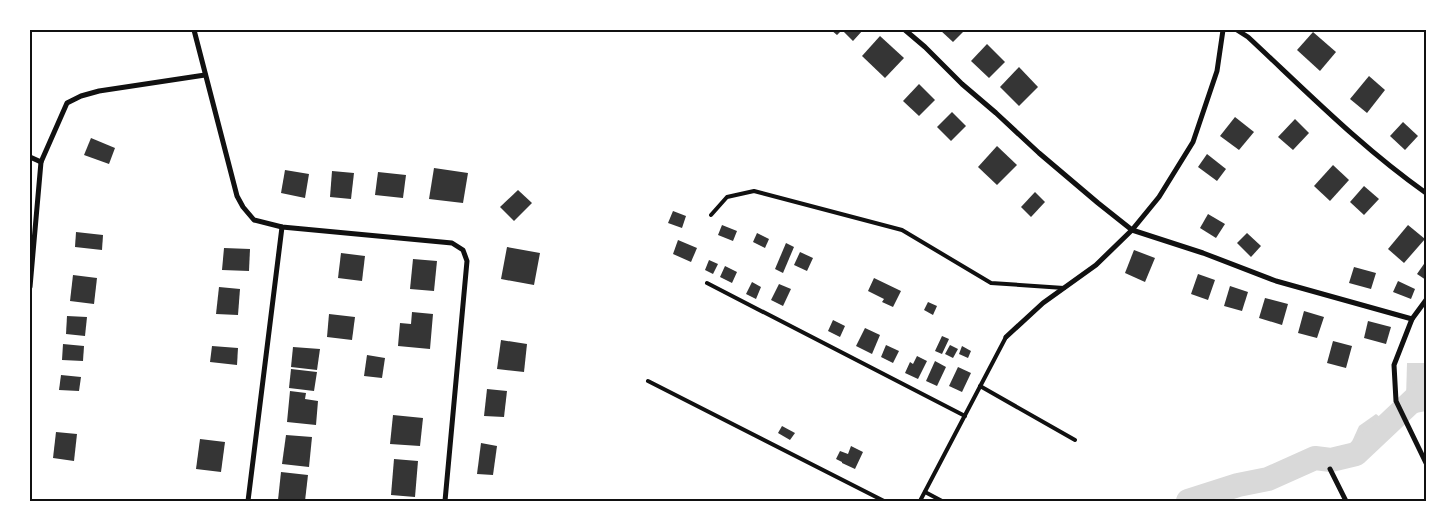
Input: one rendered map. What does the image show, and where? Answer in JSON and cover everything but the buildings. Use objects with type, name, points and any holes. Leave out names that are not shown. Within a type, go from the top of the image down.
[{"type":"street","points":[[194,30],[237,196],[254,220],[282,227],[452,243],[462,250],[467,261],[445,501]]},
{"type":"street","points":[[905,30],[1039,153],[1132,230],[1202,253],[1276,281],[1412,319]]},
{"type":"street","points":[[1006,336],[1043,303],[1096,265],[1132,230],[1159,197],[1194,142],[1217,71],[1223,30]]},
{"type":"street","points":[[1236,30],[1248,37],[1364,146],[1426,193]]},
{"type":"street","points":[[30,286],[41,162],[67,103],[81,96],[99,91],[205,75]]},
{"type":"street","points":[[30,157],[41,162]]},
{"type":"street","points":[[248,501],[282,227]]},
{"type":"street","points":[[1426,300],[1412,319],[1394,365],[1396,401],[1426,463]]},
{"type":"street","points":[[1330,469],[1346,501]]},
{"type":"lane","points":[[711,215],[727,197],[754,191],[902,230],[991,284],[1064,288]]},
{"type":"lane","points":[[707,283],[964,416]]},
{"type":"lane","points":[[920,501],[1006,336]]},
{"type":"lane","points":[[648,381],[884,501]]},
{"type":"lane","points":[[980,386],[1075,440]]},
{"type":"lane","points":[[925,492],[942,501]]},
{"type":"shaded area","points":[[1407,363],[1426,363],[1426,411],[1416,413],[1406,398]]},
{"type":"shaded area","points":[[1376,414],[1393,427],[1384,442],[1363,462],[1350,446],[1359,426]]},
{"type":"waterway","points":[[1188,501],[1238,485],[1268,479],[1315,458],[1331,460],[1356,454],[1426,388]]}]
